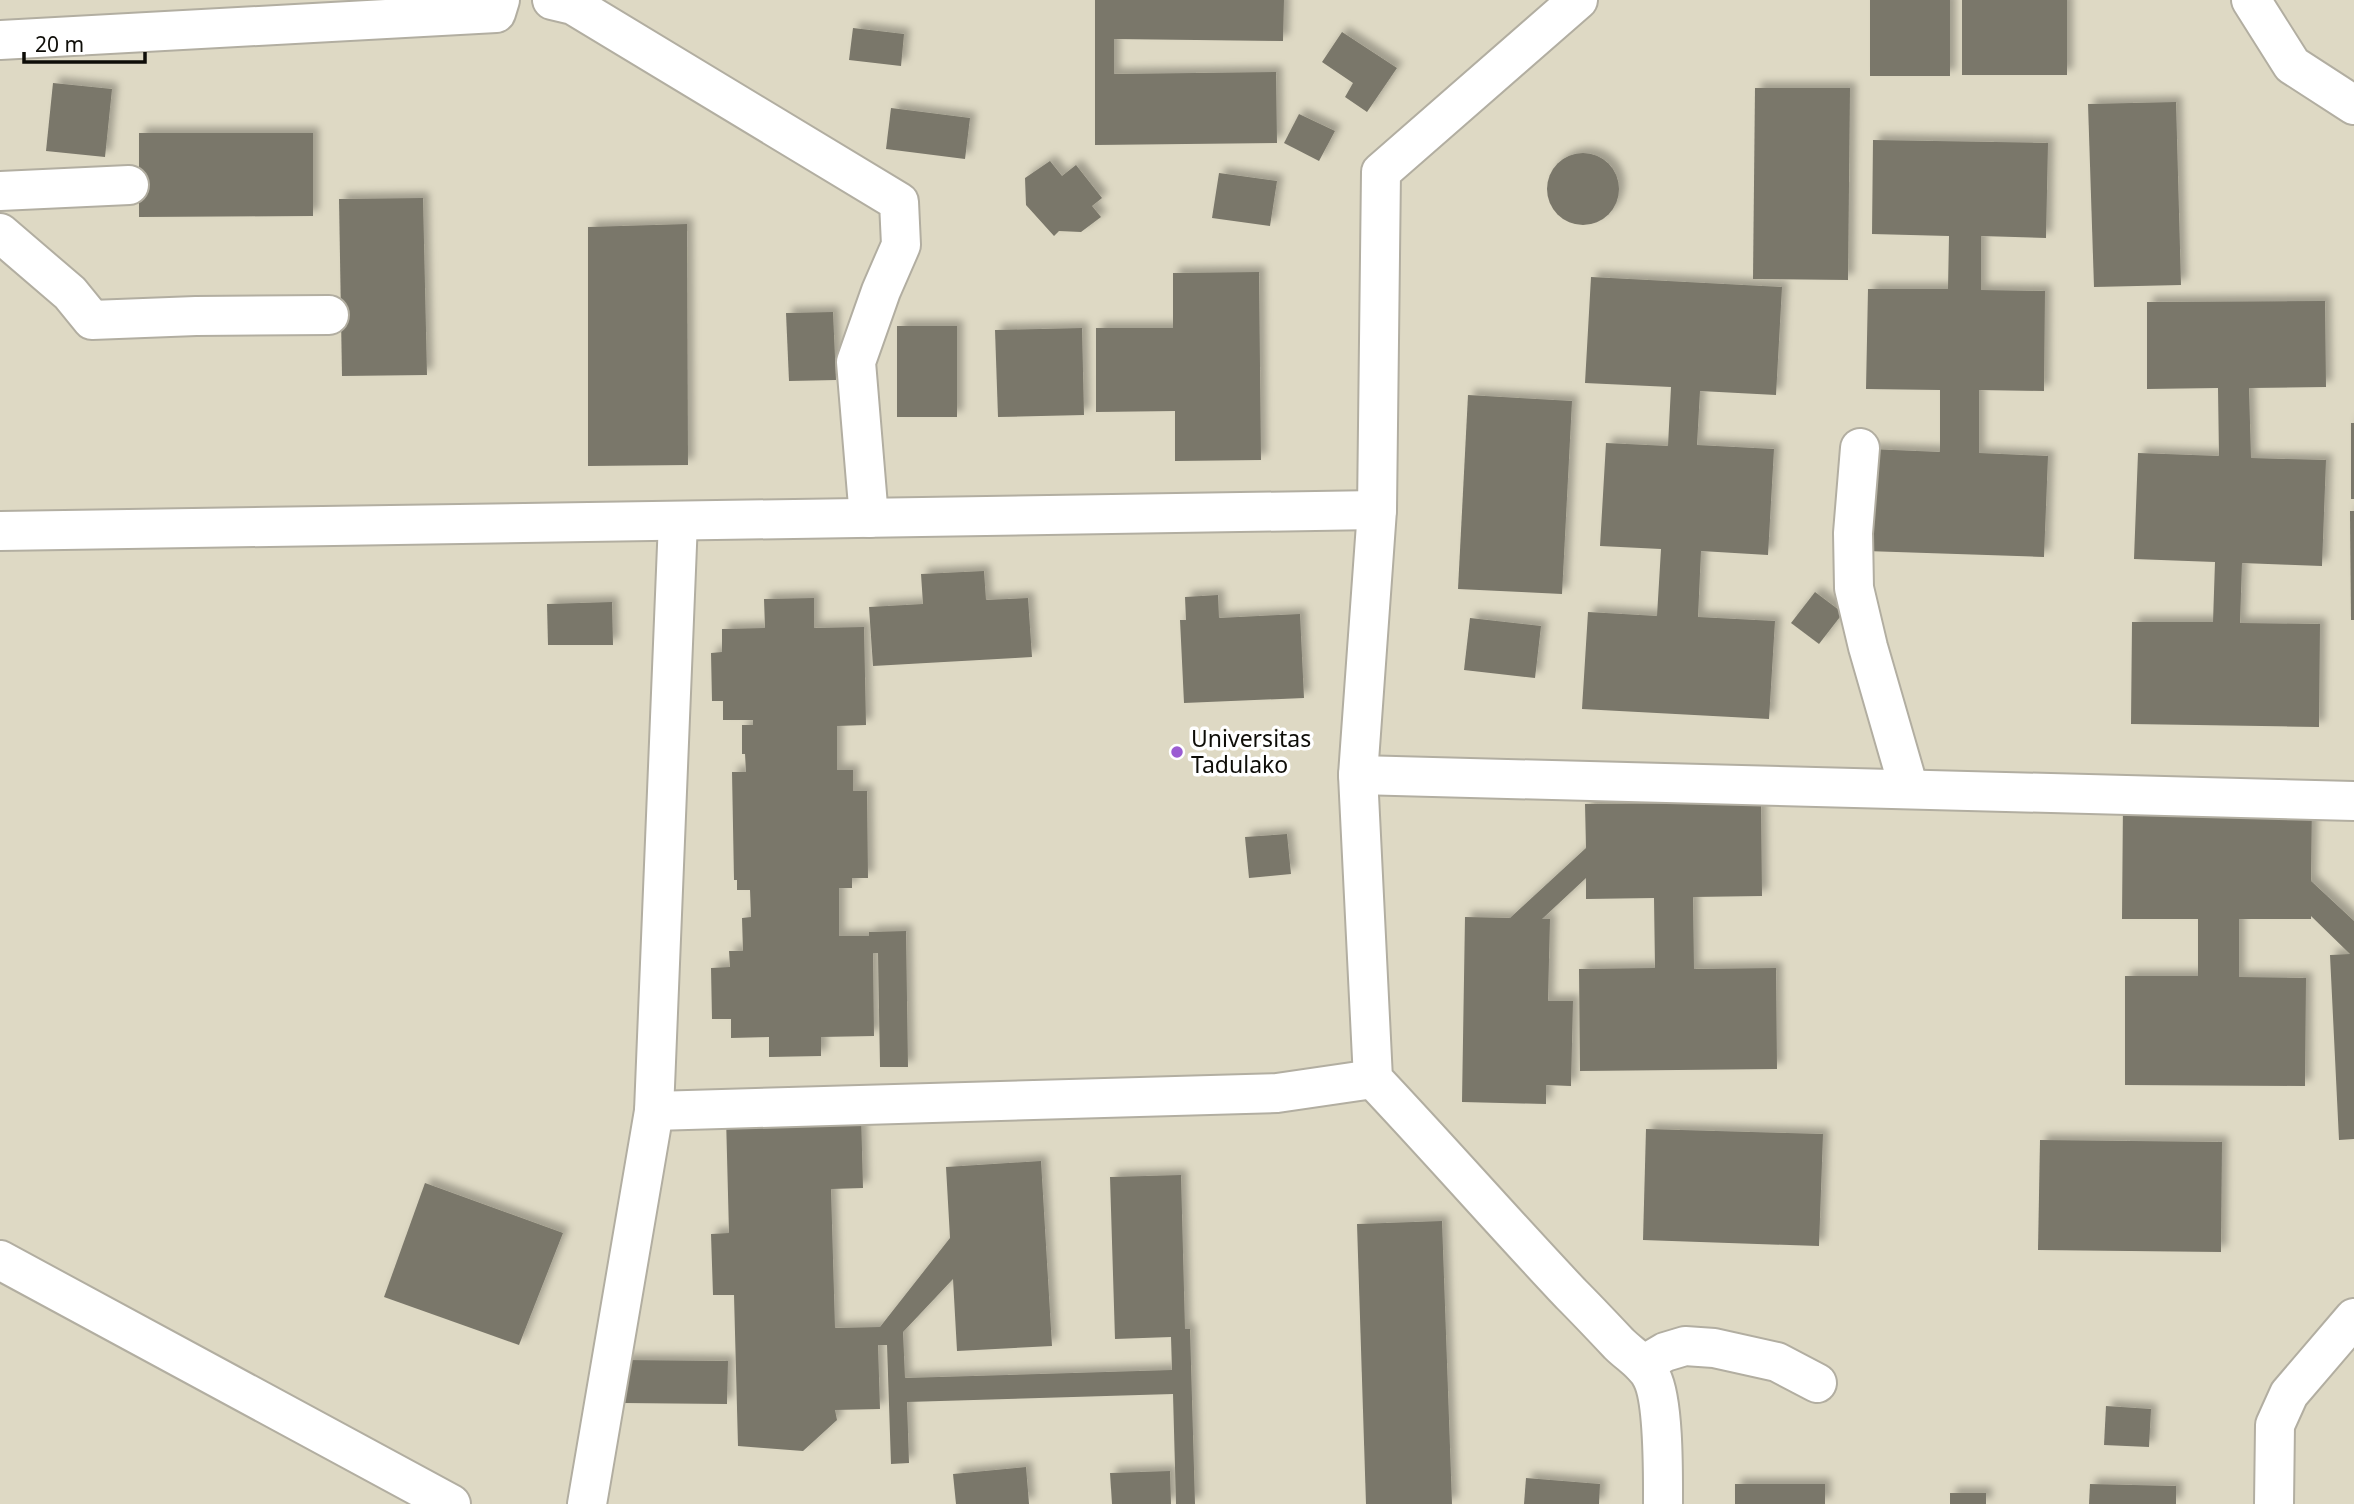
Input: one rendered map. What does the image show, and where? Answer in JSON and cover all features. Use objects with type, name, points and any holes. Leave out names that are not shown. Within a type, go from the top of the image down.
[{"type":"lane","points":[[0,40],[496,13],[500,0]]},
{"type":"lane","points":[[1578,0],[1381,172],[1377,510],[1358,775],[1373,1079],[1457,1167],[1568,1291],[1651,1376],[1657,1390],[1663,1504]]},
{"type":"lane","points":[[2251,0],[2292,65],[2354,104]]},
{"type":"lane","points":[[566,2],[899,202],[901,245],[881,291],[856,362],[869,518]]},
{"type":"lane","points":[[0,191],[129,185]]},
{"type":"lane","points":[[0,233],[70,293],[92,320],[329,315]]},
{"type":"lane","points":[[1860,449],[1853,533],[1853,588],[1909,789]]},
{"type":"lane","points":[[0,531],[1377,510]]},
{"type":"lane","points":[[587,1504],[654,1111],[678,521]]},
{"type":"lane","points":[[1358,775],[2354,801]]},
{"type":"lane","points":[[654,1111],[1277,1093],[1373,1079]]},
{"type":"lane","points":[[0,1260],[451,1504]]},
{"type":"lane","points":[[2274,1504],[2275,1425],[2289,1394],[2354,1318]]},
{"type":"lane","points":[[1643,1365],[1665,1352],[1685,1346],[1714,1348],[1777,1362],[1817,1383]]},
{"type":"shaded area","name":"Universitas Tadulako","points":[[0,0],[2354,0],[2354,1504],[0,1504]]},
{"type":"building","points":[[1095,0],[1284,0],[1283,41],[1114,39],[1114,74],[1276,72],[1277,143],[1095,145]]},
{"type":"building","points":[[1870,0],[1950,0],[1950,76],[1870,76]]},
{"type":"building","points":[[1962,0],[2067,0],[2067,75],[1962,75]]},
{"type":"building","points":[[853,28],[904,34],[901,66],[849,60]]},
{"type":"building","points":[[1342,32],[1397,68],[1367,112],[1345,97],[1353,83],[1322,62]]},
{"type":"building","points":[[53,83],[112,89],[105,157],[46,151]]},
{"type":"building","points":[[1755,88],[1850,88],[1848,280],[1753,279]]},
{"type":"building","points":[[2176,102],[2181,285],[2094,287],[2088,104]]},
{"type":"building","points":[[891,108],[970,118],[965,159],[886,149]]},
{"type":"building","points":[[1299,114],[1335,131],[1319,161],[1284,143]]},
{"type":"building","points":[[139,133],[313,133],[313,216],[139,217]]},
{"type":"building","points":[[1873,140],[2048,143],[2046,238],[1981,236],[1981,290],[2045,291],[2044,391],[1979,390],[1979,453],[2048,456],[2044,557],[1866,551],[1870,449],[1940,452],[1940,390],[1866,389],[1868,289],[1948,289],[1949,236],[1872,234]]},
{"type":"building","points":[[1590,153],[1609,163],[1617,175],[1617,203],[1609,215],[1597,223],[1576,225],[1557,215],[1549,203],[1547,182],[1557,163],[1569,155]]},
{"type":"building","points":[[1050,161],[1062,176],[1076,165],[1102,198],[1092,206],[1101,217],[1081,232],[1059,231],[1054,236],[1026,205],[1025,178]]},
{"type":"building","points":[[1219,173],[1277,181],[1270,226],[1212,218]]},
{"type":"building","points":[[423,198],[427,375],[342,376],[339,199]]},
{"type":"building","points":[[687,224],[688,465],[588,466],[588,227]]},
{"type":"building","points":[[1259,272],[1261,460],[1175,461],[1175,411],[1096,412],[1096,328],[1173,328],[1173,273]]},
{"type":"building","points":[[1591,277],[1782,287],[1776,395],[1700,391],[1697,445],[1774,449],[1768,555],[1701,551],[1698,617],[1775,621],[1769,719],[1582,709],[1588,612],[1657,616],[1661,549],[1600,546],[1606,443],[1668,446],[1671,387],[1585,383]]},
{"type":"building","points":[[2325,301],[2326,387],[2249,388],[2251,458],[2326,460],[2322,566],[2242,563],[2240,623],[2320,624],[2319,727],[2131,724],[2132,622],[2213,622],[2215,562],[2134,559],[2138,453],[2219,456],[2218,388],[2147,389],[2147,302]]},
{"type":"building","points":[[833,312],[836,380],[789,381],[786,313]]},
{"type":"building","points":[[897,326],[957,326],[957,417],[897,417]]},
{"type":"building","points":[[1082,328],[1084,415],[998,417],[995,330]]},
{"type":"building","points":[[1468,395],[1572,401],[1562,594],[1458,589]]},
{"type":"building","points":[[2351,423],[2354,423],[2354,499],[2351,499]]},
{"type":"building","points":[[2350,511],[2354,511],[2354,620],[2351,620]]},
{"type":"building","points":[[984,571],[986,600],[1028,598],[1032,657],[873,666],[869,607],[923,604],[921,574]]},
{"type":"building","points":[[1815,592],[1843,613],[1819,644],[1791,623]]},
{"type":"building","points":[[1218,595],[1219,618],[1300,614],[1304,698],[1184,703],[1180,620],[1186,620],[1185,597]]},
{"type":"building","points":[[814,598],[814,628],[864,627],[866,725],[837,726],[837,770],[853,770],[853,791],[867,791],[868,878],[852,878],[852,888],[839,888],[839,936],[869,936],[869,932],[906,931],[908,1067],[880,1067],[878,953],[873,953],[874,1036],[821,1037],[821,1056],[769,1057],[769,1037],[731,1038],[731,1019],[712,1019],[711,968],[730,967],[729,951],[743,951],[742,918],[751,917],[750,890],[737,890],[737,880],[734,880],[732,772],[746,772],[745,754],[742,754],[742,725],[753,725],[753,720],[723,720],[723,701],[712,701],[711,653],[722,652],[722,629],[765,628],[764,599]]},
{"type":"building","points":[[612,602],[613,645],[548,645],[547,604]]},
{"type":"building","points":[[1470,618],[1541,626],[1535,678],[1464,670]]},
{"type":"building","points":[[2123,801],[2312,802],[2311,881],[2354,921],[2354,1139],[2339,1140],[2330,955],[2350,954],[2311,916],[2311,919],[2239,919],[2239,977],[2306,978],[2305,1086],[2125,1085],[2125,976],[2198,976],[2198,919],[2122,919]]},
{"type":"building","points":[[1761,803],[1762,896],[1693,897],[1694,969],[1776,968],[1777,1069],[1580,1071],[1579,969],[1655,968],[1654,898],[1586,899],[1586,878],[1542,919],[1550,919],[1548,1001],[1573,1001],[1571,1086],[1546,1085],[1546,1104],[1462,1102],[1465,917],[1510,918],[1586,848],[1585,804]]},
{"type":"building","points":[[1287,834],[1291,874],[1249,878],[1245,837]]},
{"type":"building","points":[[861,1113],[863,1188],[831,1189],[835,1328],[880,1327],[950,1238],[946,1167],[1041,1161],[1052,1346],[957,1351],[953,1279],[903,1332],[905,1378],[1172,1370],[1171,1337],[1115,1339],[1110,1177],[1181,1175],[1185,1329],[1190,1329],[1195,1504],[1176,1504],[1173,1394],[907,1402],[909,1463],[891,1464],[887,1345],[878,1345],[880,1409],[835,1410],[837,1420],[803,1451],[738,1446],[734,1295],[713,1295],[711,1234],[729,1233],[726,1117]]},
{"type":"building","points":[[1646,1129],[1823,1134],[1819,1246],[1643,1240]]},
{"type":"building","points":[[2040,1140],[2222,1142],[2221,1252],[2038,1250]]},
{"type":"building","points":[[425,1183],[563,1233],[519,1345],[384,1297]]},
{"type":"building","points":[[1442,1221],[1452,1504],[1366,1504],[1357,1224]]},
{"type":"building","points":[[623,1360],[728,1361],[727,1404],[623,1403]]},
{"type":"building","points":[[2106,1406],[2151,1409],[2149,1447],[2104,1445]]},
{"type":"building","points":[[1026,1467],[1029,1504],[956,1504],[953,1474]]},
{"type":"building","points":[[1170,1471],[1171,1504],[1112,1504],[1110,1473]]},
{"type":"building","points":[[1526,1478],[1600,1484],[1599,1504],[1524,1504]]},
{"type":"building","points":[[1735,1484],[1825,1484],[1825,1504],[1735,1504]]},
{"type":"building","points":[[2090,1484],[2176,1486],[2176,1504],[2089,1504]]},
{"type":"building","points":[[1950,1493],[1986,1493],[1986,1504],[1950,1504]]},
{"type":"place","name":"Universitas Tadulako","points":[[1177,752]]}]
